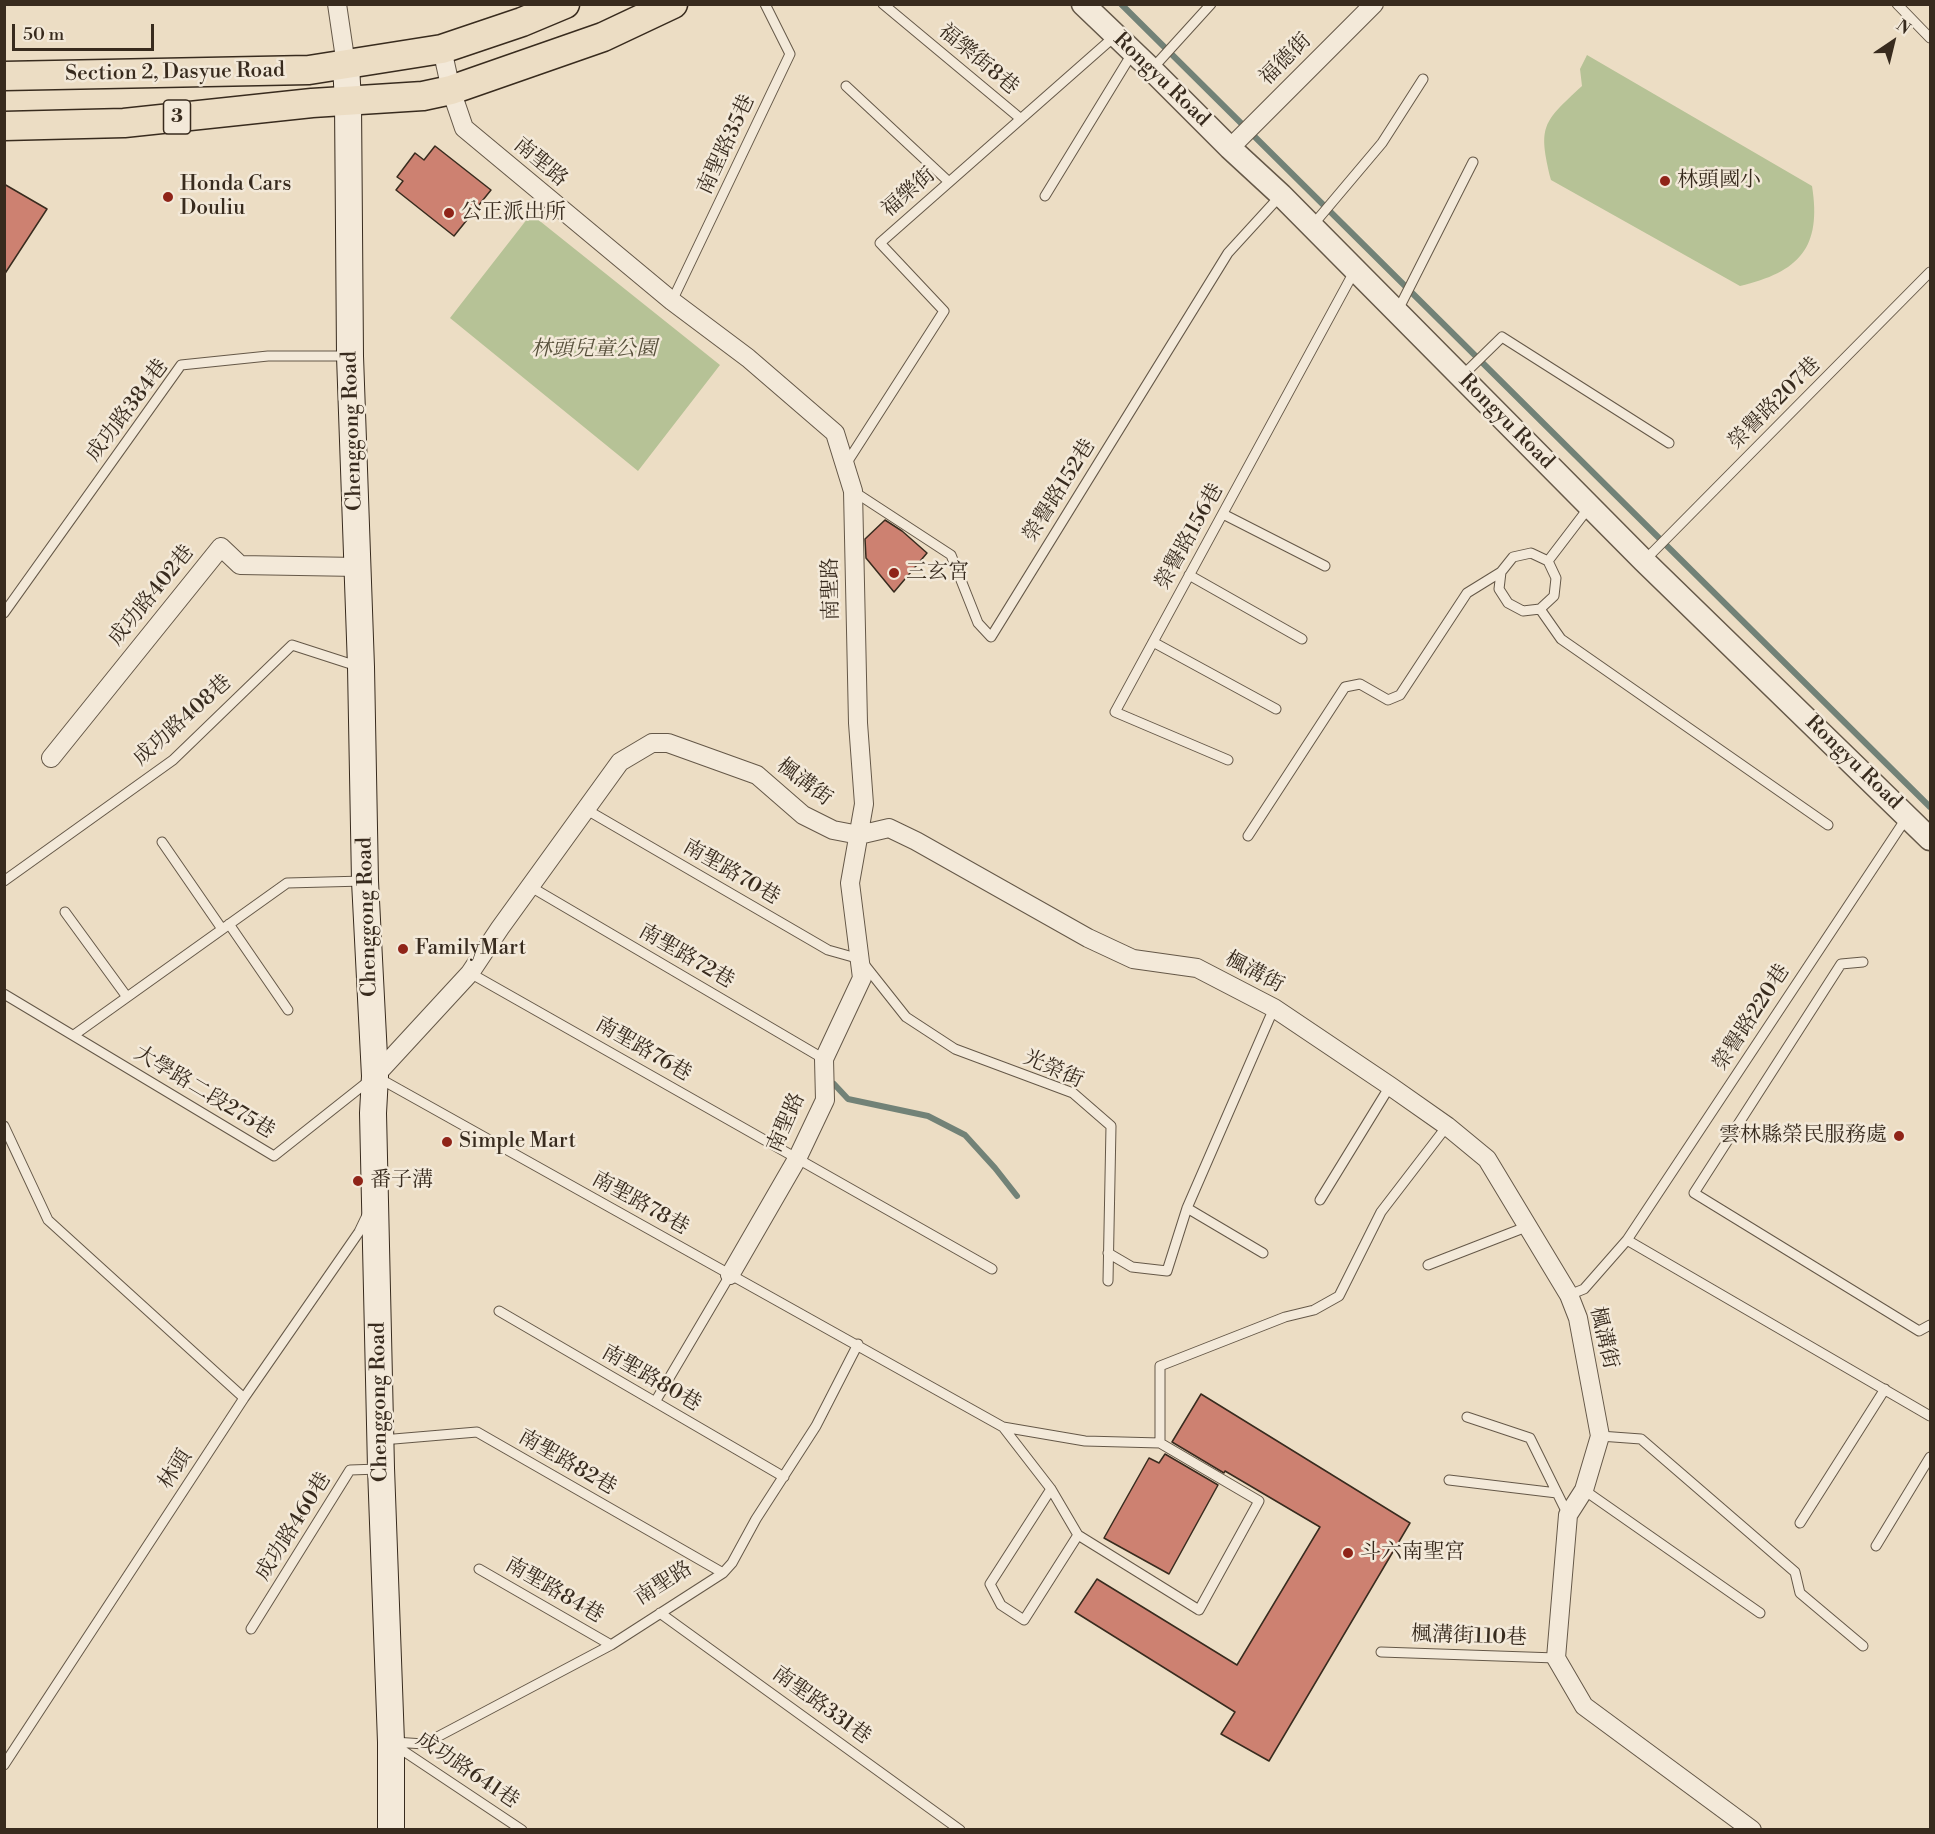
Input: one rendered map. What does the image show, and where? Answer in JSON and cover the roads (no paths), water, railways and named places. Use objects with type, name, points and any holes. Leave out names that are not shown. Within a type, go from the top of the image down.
[{"type":"main road","name":"3","points":[[346,65],[442,49],[522,22],[565,4]]},
{"type":"main road","name":"3","points":[[348,102],[423,96],[451,90],[603,37],[673,4]]},
{"type":"main road","name":"Section 2, Dasyue Road","points":[[4,76],[309,70],[346,65]]},
{"type":"main road","name":"Chenggong Road","points":[[346,65],[350,356],[361,667],[365,881],[375,1076],[373,1113],[381,1468],[391,1742],[391,1830]]},
{"type":"main road","name":"Section 2, Dasyue Road","points":[[4,126],[124,123],[312,103],[348,102]]},
{"type":"street","name":"Chenggong Road","points":[[337,4],[346,65]]},
{"type":"street","name":"Rongyu Road","points":[[1083,4],[1281,195],[1644,561],[1930,839]]},
{"type":"street","name":"福德街","points":[[1230,148],[1374,4]]},
{"type":"street","name":"南聖路","points":[[442,49],[451,90],[464,128],[672,301],[748,358],[835,433],[853,491],[858,723],[864,804],[850,883],[862,978],[824,1059],[825,1100],[797,1159],[730,1275]]},
{"type":"street","name":"成功路402巷","points":[[51,758],[221,547],[240,565],[358,567]]},
{"type":"street","name":"楓溝街","points":[[375,1076],[470,973],[620,762],[652,743],[668,743],[757,775],[802,815],[833,830],[859,835],[889,828],[916,840],[1089,938],[1133,959],[1197,968],[1274,1008],[1447,1126],[1487,1159],[1569,1295],[1578,1317],[1600,1436],[1584,1490],[1568,1515],[1556,1658]]},
{"type":"street","points":[[1556,1658],[1584,1706],[1752,1830]]},
{"type":"lane","name":"南聖路35巷","points":[[672,301],[790,54],[765,4]]},
{"type":"lane","name":"福樂街8巷","points":[[884,4],[1021,119]]},
{"type":"lane","points":[[1151,69],[1211,4]]},
{"type":"lane","points":[[1897,4],[1930,38]]},
{"type":"lane","name":"福樂街","points":[[845,465],[944,311],[880,243],[1115,36]]},
{"type":"lane","points":[[1045,196],[1133,52]]},
{"type":"lane","points":[[1312,226],[1382,143],[1424,79]]},
{"type":"lane","points":[[846,86],[949,182]]},
{"type":"lane","points":[[1396,312],[1473,162]]},
{"type":"lane","name":"榮譽路152巷","points":[[853,491],[951,555],[978,623],[991,637],[1228,253],[1281,195]]},
{"type":"lane","name":"榮譽路156巷","points":[[1228,760],[1115,712],[1355,270]]},
{"type":"lane","name":"榮譽路207巷","points":[[1644,561],[1930,272]]},
{"type":"lane","points":[[1462,376],[1502,337],[1669,443]]},
{"type":"lane","name":"成功路384巷","points":[[4,613],[181,365],[268,356],[350,356]]},
{"type":"lane","points":[[1548,561],[1590,506]]},
{"type":"lane","points":[[1223,514],[1325,566]]},
{"type":"lane","points":[[1248,836],[1345,687],[1360,684],[1388,700],[1400,695],[1467,593],[1501,572],[1512,557],[1531,553],[1548,561],[1556,578],[1554,596],[1540,609],[1523,611],[1508,603],[1499,589],[1501,572]]},
{"type":"lane","points":[[1190,575],[1302,639]]},
{"type":"lane","points":[[1540,609],[1561,639],[1828,825]]},
{"type":"lane","points":[[1153,642],[1276,709]]},
{"type":"lane","name":"成功路408巷","points":[[4,881],[173,760],[292,645],[361,667]]},
{"type":"lane","name":"南聖路70巷","points":[[586,810],[828,950],[860,959]]},
{"type":"lane","name":"榮譽路220巷","points":[[1569,1295],[1584,1289],[1627,1240],[1907,816]]},
{"type":"lane","points":[[162,842],[288,1010]]},
{"type":"lane","points":[[74,1035],[287,883],[365,881]]},
{"type":"lane","name":"南聖路72巷","points":[[531,887],[824,1059]]},
{"type":"lane","points":[[65,912],[127,998]]},
{"type":"lane","name":"光榮街","points":[[860,959],[906,1017],[955,1049],[1073,1093],[1111,1126],[1108,1281]]},
{"type":"lane","points":[[1863,962],[1841,964],[1694,1193],[1919,1331],[1930,1325]]},
{"type":"lane","name":"南聖路76巷","points":[[470,973],[992,1269]]},
{"type":"lane","name":"大學路二段275巷","points":[[4,994],[274,1156],[375,1076]]},
{"type":"lane","points":[[1108,1253],[1132,1267],[1167,1271],[1187,1208],[1274,1008]]},
{"type":"lane","name":"南聖路78巷","points":[[375,1076],[1003,1427]]},
{"type":"lane","points":[[1320,1200],[1390,1086]]},
{"type":"lane","points":[[4,1126],[48,1220],[244,1398]]},
{"type":"lane","points":[[1160,1443],[1160,1366],[1285,1317],[1314,1310],[1339,1296],[1381,1212],[1447,1126]]},
{"type":"lane","name":"林頭","points":[[4,1765],[244,1398],[359,1232],[376,1195]]},
{"type":"lane","points":[[1187,1208],[1263,1253]]},
{"type":"lane","points":[[1428,1265],[1526,1227]]},
{"type":"lane","points":[[1627,1240],[1930,1416]]},
{"type":"lane","points":[[655,1402],[730,1275]]},
{"type":"lane","name":"南聖路80巷","points":[[500,1311],[784,1477]]},
{"type":"lane","name":"南聖路","points":[[391,1742],[424,1744],[611,1645],[723,1573],[732,1563],[756,1519],[816,1426],[858,1344]]},
{"type":"lane","points":[[1800,1523],[1885,1389]]},
{"type":"lane","points":[[1467,1417],[1530,1438],[1568,1515]]},
{"type":"lane","points":[[1003,1427],[1085,1441],[1160,1443],[1259,1501],[1199,1610],[1078,1534],[1051,1489],[1003,1427]]},
{"type":"lane","name":"南聖路82巷","points":[[381,1441],[477,1432],[723,1573]]},
{"type":"lane","points":[[1600,1436],[1641,1439],[1795,1572],[1800,1593],[1863,1646]]},
{"type":"lane","points":[[1876,1546],[1930,1457]]},
{"type":"lane","name":"成功路460巷","points":[[251,1629],[350,1470],[381,1468]]},
{"type":"lane","points":[[1449,1480],[1557,1493]]},
{"type":"lane","points":[[1051,1489],[990,1584],[1001,1605],[1024,1620],[1078,1534]]},
{"type":"lane","points":[[1584,1490],[1760,1613]]},
{"type":"lane","name":"南聖路84巷","points":[[479,1569],[611,1645]]},
{"type":"lane","name":"南聖路331巷","points":[[660,1613],[960,1830]]},
{"type":"lane","name":"楓溝街110巷","points":[[1381,1652],[1556,1658]]},
{"type":"lane","name":"成功路641巷","points":[[391,1742],[522,1830]]},
{"type":"waterway","points":[[1121,4],[1930,807]]},
{"type":"waterway","points":[[834,1084],[848,1099],[928,1116],[965,1135],[1017,1196]]},
{"type":"place","name":"林頭國小","points":[[1665,181]]},
{"type":"place","name":"Honda Cars Douliu","points":[[168,197]]},
{"type":"place","name":"公正派出所","points":[[449,213]]},
{"type":"place","name":"三玄宮","points":[[894,573]]},
{"type":"place","name":"FamilyMart","points":[[403,949]]},
{"type":"place","name":"雲林縣榮民服務處","points":[[1899,1136]]},
{"type":"place","name":"Simple Mart","points":[[447,1142]]},
{"type":"place","name":"番子溝","points":[[358,1181]]},
{"type":"place","name":"斗六南聖宮","points":[[1348,1553]]},
{"type":"park label","name":"林頭兒童公園","points":[[594,350]]}]
